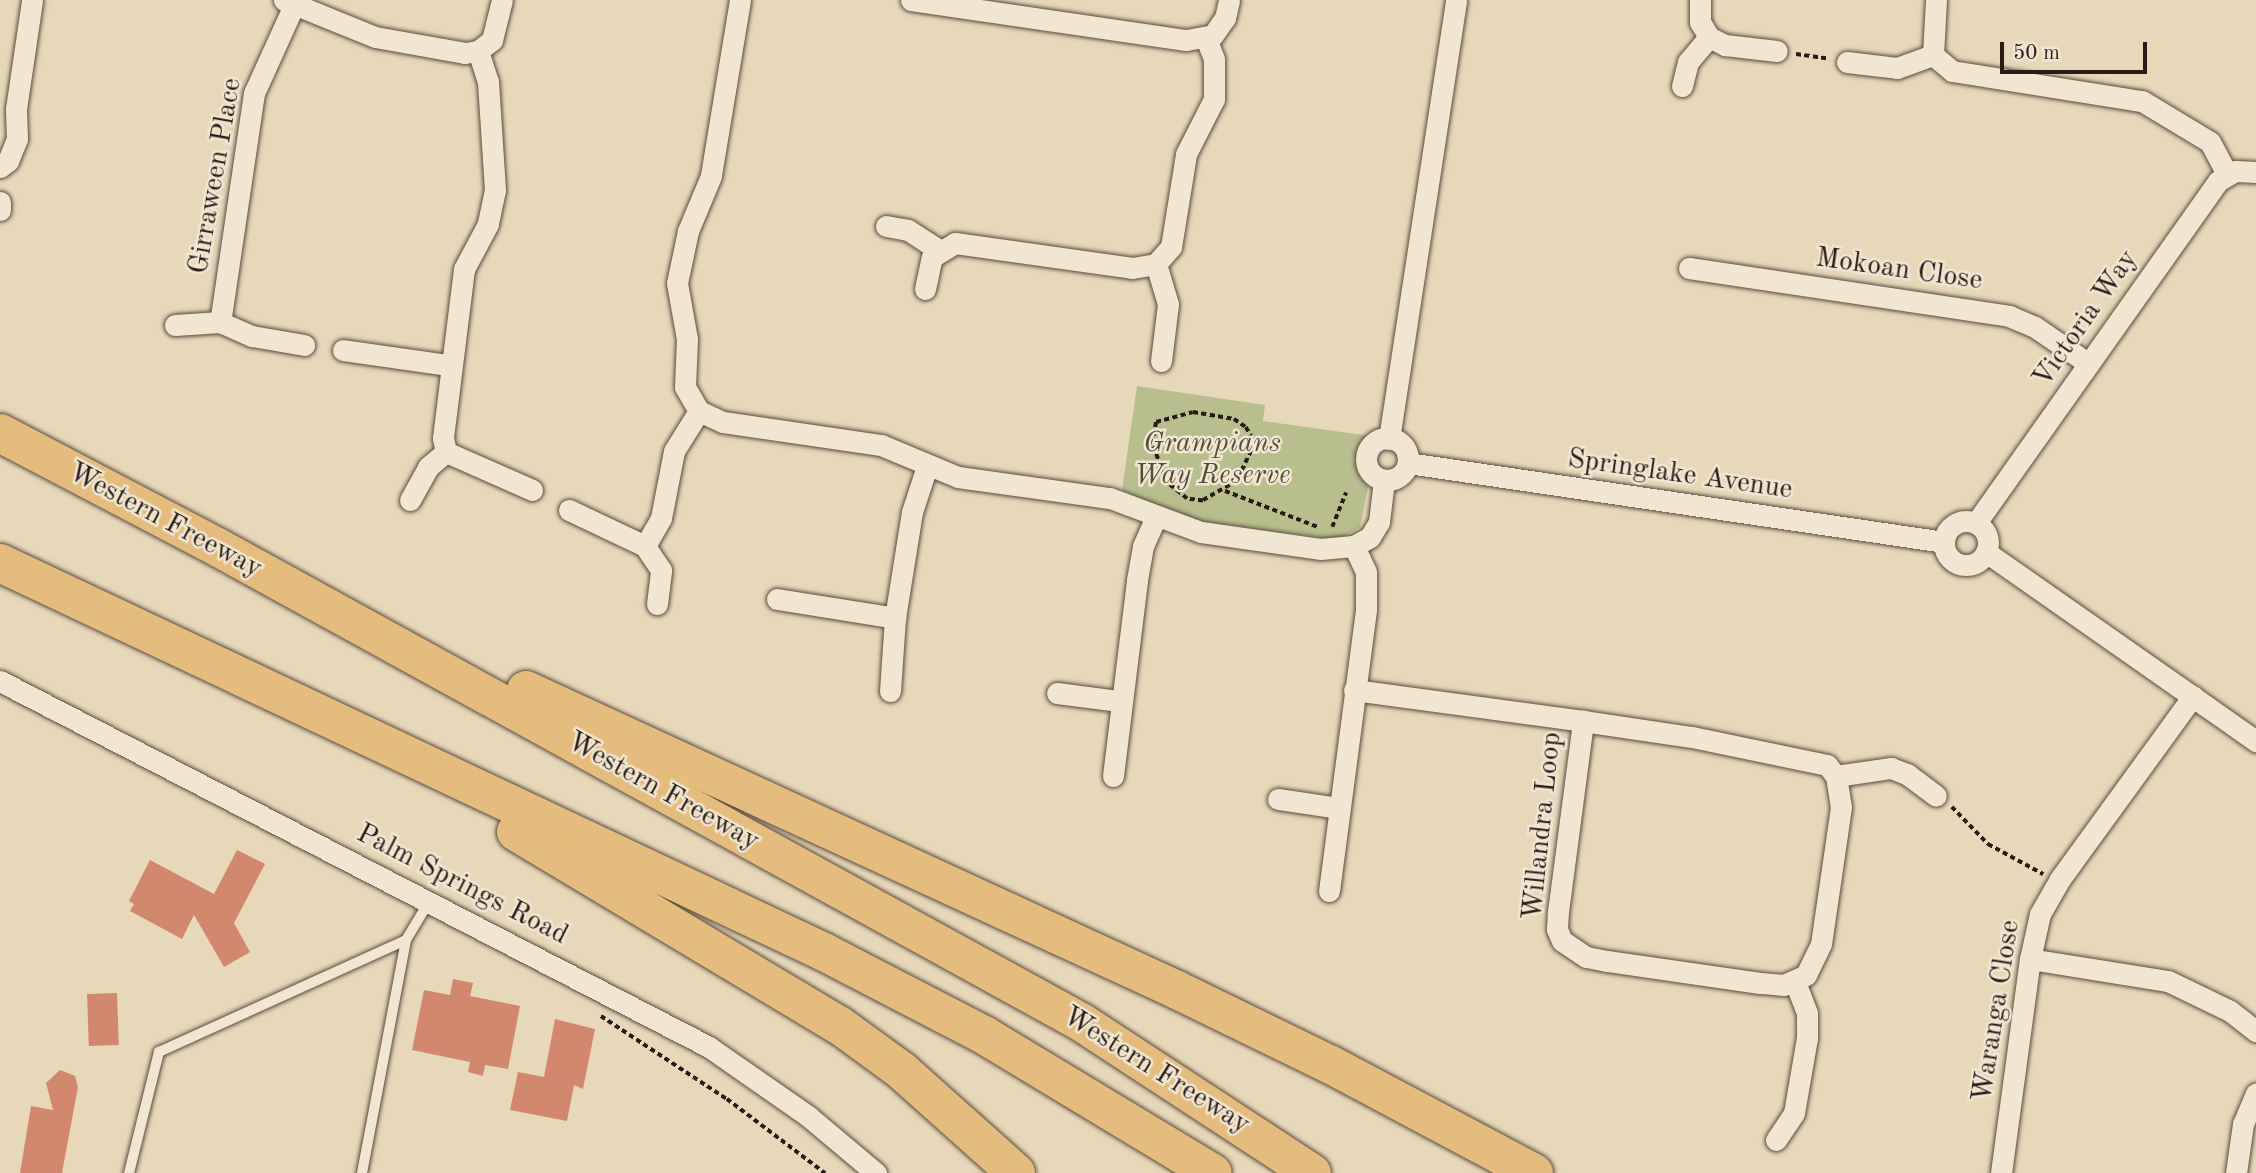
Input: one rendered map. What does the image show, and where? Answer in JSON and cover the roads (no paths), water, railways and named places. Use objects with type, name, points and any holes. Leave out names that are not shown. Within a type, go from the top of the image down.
[{"type":"highway","name":"Western Freeway","points":[[0,433],[219,548],[1080,1022],[1312,1173]]},
{"type":"highway","points":[[219,548],[1177,990],[1331,1065],[1535,1173]]},
{"type":"highway","name":"Western Freeway","points":[[0,565],[824,952],[984,1035],[1213,1173]]},
{"type":"highway","points":[[0,565],[447,791],[761,976],[902,1072],[1016,1173]]},
{"type":"street","points":[[0,167],[15,149],[16,109],[32,0]]},
{"type":"street","points":[[289,2],[375,37],[451,52],[478,51],[495,34],[502,0]]},
{"type":"street","points":[[740,0],[711,176],[688,231],[677,283],[687,339],[685,387],[699,411],[723,422],[881,445],[927,466],[969,479],[1110,498],[1156,517],[1228,536],[1320,548],[1354,546],[1370,537],[1379,522],[1384,480]]},
{"type":"street","points":[[911,0],[1166,39],[1206,38],[1220,28],[1229,0]]},
{"type":"street","points":[[1389,439],[1456,0]]},
{"type":"street","points":[[1700,0],[1700,22],[1709,37],[1725,45],[1777,51]]},
{"type":"street","points":[[1933,55],[1936,0]]},
{"type":"street","name":"Girraween Place","points":[[220,322],[254,93],[289,2]]},
{"type":"street","points":[[1682,86],[1688,62],[1709,37]]},
{"type":"street","points":[[925,289],[928,267],[939,250],[964,243],[1132,268],[1156,264],[1171,247],[1186,154],[1214,99],[1214,59],[1206,38]]},
{"type":"street","points":[[446,452],[443,415],[464,269],[488,224],[495,190],[488,82],[478,51]]},
{"type":"street","points":[[1847,62],[1897,68],[1933,55]]},
{"type":"street","points":[[1933,55],[1952,71],[1964,74],[2142,101],[2210,142],[2227,174],[2256,172]]},
{"type":"street","points":[[0,150],[16,109]]},
{"type":"street","name":"Victoria Way","points":[[1976,523],[2227,174]]},
{"type":"street","points":[[0,202],[0,210]]},
{"type":"street","points":[[886,226],[908,230],[939,250]]},
{"type":"street","points":[[1156,264],[1168,304],[1161,361]]},
{"type":"street","name":"Mokoan Close","points":[[1689,268],[2008,316],[2035,327],[2089,364]]},
{"type":"street","points":[[175,325],[220,322],[252,336],[304,345]]},
{"type":"street","points":[[344,350],[449,365]]},
{"type":"street","points":[[645,546],[661,518],[674,451],[699,411]]},
{"type":"street","points":[[1389,439],[1401,444],[1408,463],[1399,476],[1384,480],[1368,469],[1366,457],[1377,441],[1389,439]]},
{"type":"street","points":[[446,452],[532,490]]},
{"type":"street","points":[[410,500],[428,467],[446,452]]},
{"type":"street","name":"Springlake Avenue","points":[[1408,463],[1944,542]]},
{"type":"street","points":[[890,691],[895,618],[915,500],[927,466]]},
{"type":"street","points":[[569,510],[645,546],[661,570],[657,604]]},
{"type":"street","points":[[1113,776],[1119,701],[1143,546],[1156,517]]},
{"type":"street","points":[[1976,523],[1988,541],[1986,552],[1966,565],[1951,558],[1944,542],[1954,524],[1976,523]]},
{"type":"street","points":[[1329,891],[1368,587],[1354,546]]},
{"type":"street","points":[[1986,552],[2256,741]]},
{"type":"street","points":[[777,599],[895,618]]},
{"type":"street","name":"Palm Springs Road","points":[[0,681],[430,899],[709,1047],[808,1116],[876,1173]]},
{"type":"street","name":"Willandra Loop","points":[[1354,690],[1583,721],[1815,760],[1827,765],[1836,776]]},
{"type":"street","points":[[1057,693],[1119,701]]},
{"type":"street","name":"Waranga Close","points":[[2001,1173],[2030,958],[2040,914],[2053,890],[2193,696]]},
{"type":"street","name":"Willandra Loop","points":[[1583,721],[1558,912],[1557,929],[1562,941],[1580,954],[1606,961],[1760,983],[1795,982]]},
{"type":"street","points":[[1776,1140],[1794,1112],[1807,1038],[1807,1013],[1795,982],[1812,968],[1821,944],[1841,807],[1836,776],[1891,768],[1907,774],[1936,796]]},
{"type":"street","points":[[1278,799],[1339,808]]},
{"type":"street","points":[[2030,958],[2168,981],[2230,1012],[2256,1031]]},
{"type":"street","points":[[2236,1173],[2243,1124],[2256,1094]]},
{"type":"lane","points":[[362,1173],[406,940],[430,899]]},
{"type":"lane","points":[[129,1173],[159,1052],[406,940]]},
{"type":"park label","name":"Grampians Way Reserve","points":[[1212,460]]}]
